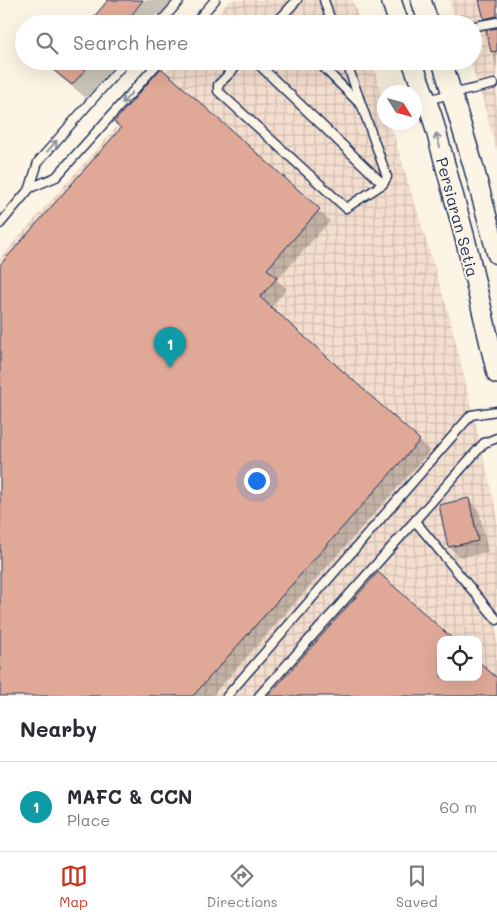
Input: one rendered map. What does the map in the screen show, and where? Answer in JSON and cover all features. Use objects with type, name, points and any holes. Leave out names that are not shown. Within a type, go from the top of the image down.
[{"type":"street","points":[[391,0],[397,15]]},
{"type":"street","points":[[421,0],[426,15]]},
{"type":"street","name":"Persiaran Setia","points":[[415,70],[432,116],[466,242],[497,374]]},
{"type":"street","name":"Persiaran Setia","points":[[445,70],[497,254]]},
{"type":"lane","points":[[167,15],[180,0]]},
{"type":"lane","points":[[202,15],[216,0]]},
{"type":"lane","points":[[285,15],[297,0]]},
{"type":"lane","points":[[324,0],[329,15]]},
{"type":"lane","points":[[482,25],[497,22]]},
{"type":"lane","points":[[0,224],[30,188],[38,162],[118,70]]},
{"type":"lane","points":[[30,188],[56,177],[152,70]]},
{"type":"lane","points":[[230,70],[232,72],[218,86],[218,91],[346,208],[382,184],[387,176],[349,70]]},
{"type":"lane","points":[[264,70],[382,184]]},
{"type":"lane","points":[[326,70],[362,107]]},
{"type":"lane","points":[[426,100],[494,84]]},
{"type":"lane","points":[[227,696],[471,415],[497,411]]},
{"type":"lane","points":[[260,696],[484,443],[497,438]]},
{"type":"lane","points":[[415,521],[497,620]]},
{"type":"shaded area","points":[[230,0],[353,0],[357,15],[216,15]]},
{"type":"shaded area","points":[[449,0],[497,0],[497,152],[473,70],[482,70],[482,15],[454,15]]},
{"type":"shaded area","points":[[167,70],[375,70],[379,85],[377,85],[377,130],[392,130],[450,318],[497,513],[497,696],[0,696],[0,258]]},
{"type":"building","points":[[108,0],[143,0],[132,15],[96,15]]},
{"type":"building","points":[[479,0],[497,0],[497,16],[484,19]]},
{"type":"building","points":[[497,28],[497,51],[491,52],[486,30]]},
{"type":"building","points":[[53,70],[85,70],[72,85]]},
{"type":"building","points":[[159,70],[163,70],[320,209],[267,269],[277,278],[260,297],[420,440],[193,696],[0,696],[0,265],[121,128],[114,122]]},
{"type":"building","points":[[469,498],[478,541],[448,547],[439,505]]},
{"type":"building","points":[[378,572],[450,636],[437,636],[437,681],[482,681],[482,665],[497,678],[497,696],[268,696]]},
{"type":"place","name":"MAFC & CCN","points":[[170,368]]}]
